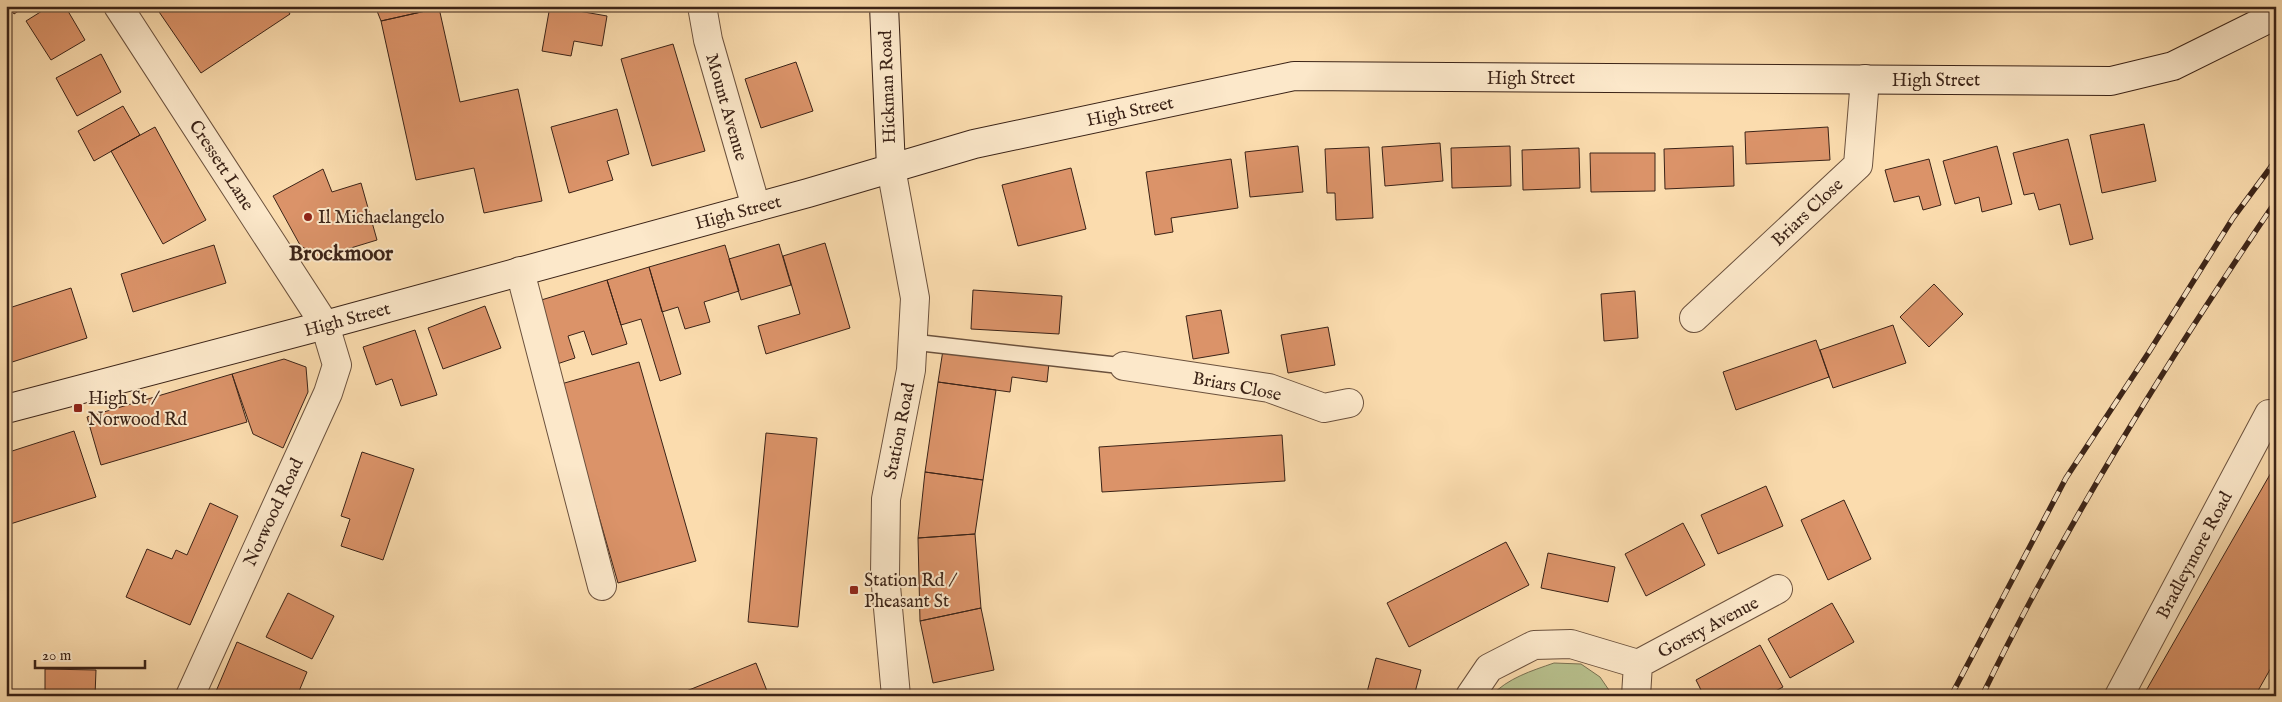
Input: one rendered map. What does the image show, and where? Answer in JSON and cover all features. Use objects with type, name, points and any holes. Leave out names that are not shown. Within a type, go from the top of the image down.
[{"type":"street","name":"Cressett Lane","points":[[118,6],[325,325]]},
{"type":"street","name":"Mount Avenue","points":[[702,6],[708,40],[756,207]]},
{"type":"street","name":"Hickman Road","points":[[884,6],[890,168]]},
{"type":"street","name":"High Street","points":[[6,409],[325,325],[756,207],[974,144],[1294,76],[2111,81],[2173,66],[2276,15]]},
{"type":"street","name":"Briars Close","points":[[1694,318],[1858,165],[1865,80]]},
{"type":"street","name":"Station Road","points":[[890,168],[915,298],[911,370],[886,499],[885,575],[896,696]]},
{"type":"street","points":[[520,271],[602,586]]},
{"type":"street","name":"Norwood Road","points":[[190,696],[328,393],[336,365],[325,325]]},
{"type":"street","name":"Briars Close","points":[[1124,366],[1269,388],[1324,408],[1349,403]]},
{"type":"street","name":"Bradleymore Road","points":[[2119,696],[2269,414]]},
{"type":"street","name":"Gorsty Avenue","points":[[1470,696],[1489,668],[1534,645],[1571,644],[1638,664],[1778,590]]},
{"type":"street","name":"Gorsty Avenue","points":[[1636,696],[1638,664]]},
{"type":"lane","points":[[913,342],[1124,366]]},
{"type":"green space","points":[[1554,663],[1581,664],[1600,677],[1613,696],[1491,696],[1512,680]]},
{"type":"building","points":[[9,6],[26,6],[14,14]]},
{"type":"building","points":[[50,6],[65,6],[85,40],[51,60],[26,21]]},
{"type":"building","points":[[155,6],[285,6],[290,14],[201,73]]},
{"type":"building","points":[[375,6],[439,6],[439,8],[381,21]]},
{"type":"building","points":[[550,6],[607,16],[602,46],[574,41],[571,56],[542,51]]},
{"type":"building","points":[[439,8],[460,102],[518,89],[542,201],[484,213],[474,168],[416,180],[381,21]]},
{"type":"building","points":[[673,44],[705,151],[652,166],[621,59]]},
{"type":"building","points":[[101,54],[121,92],[77,116],[56,78]]},
{"type":"building","points":[[796,62],[813,111],[761,128],[745,79]]},
{"type":"building","points":[[123,106],[140,135],[94,161],[78,131]]},
{"type":"building","points":[[617,109],[629,154],[607,161],[613,180],[569,193],[551,127]]},
{"type":"building","points":[[2144,124],[2156,181],[2102,193],[2090,135]]},
{"type":"building","points":[[155,127],[206,220],[163,244],[111,151]]},
{"type":"building","points":[[1828,127],[1830,160],[1746,164],[1745,132]]},
{"type":"building","points":[[2068,139],[2093,239],[2070,245],[2060,204],[2039,210],[2034,193],[2024,195],[2013,153]]},
{"type":"building","points":[[1440,143],[1443,181],[1385,186],[1382,147]]},
{"type":"building","points":[[1298,146],[1303,192],[1250,197],[1245,152]]},
{"type":"building","points":[[1510,146],[1511,186],[1452,188],[1451,148]]},
{"type":"building","points":[[1733,146],[1734,186],[1665,189],[1664,149]]},
{"type":"building","points":[[1997,146],[2012,204],[1982,212],[1979,197],[1955,204],[1943,161]]},
{"type":"building","points":[[1369,147],[1373,218],[1336,220],[1335,193],[1327,193],[1325,149]]},
{"type":"building","points":[[1579,148],[1580,188],[1523,190],[1522,150]]},
{"type":"building","points":[[1590,153],[1655,153],[1655,191],[1591,192]]},
{"type":"building","points":[[1231,159],[1238,208],[1171,218],[1173,232],[1155,235],[1146,172]]},
{"type":"building","points":[[1929,159],[1941,205],[1923,210],[1919,196],[1894,202],[1885,170]]},
{"type":"building","points":[[1071,168],[1086,229],[1018,246],[1002,185]]},
{"type":"building","points":[[323,169],[332,192],[361,183],[377,240],[318,258],[300,245],[273,196]]},
{"type":"building","points":[[825,243],[850,328],[766,354],[758,326],[800,314],[783,256]]},
{"type":"building","points":[[779,244],[791,285],[741,300],[729,259]]},
{"type":"building","points":[[214,245],[226,283],[133,312],[121,274]]},
{"type":"building","points":[[725,245],[739,291],[704,302],[710,322],[685,329],[678,307],[662,312],[649,267]]},
{"type":"building","points":[[649,267],[681,374],[660,381],[641,319],[621,325],[607,280]]},
{"type":"building","points":[[607,280],[627,344],[592,355],[584,331],[568,336],[575,358],[557,364],[538,301]]},
{"type":"building","points":[[1934,284],[1963,314],[1929,347],[1900,317]]},
{"type":"building","points":[[71,288],[87,338],[6,364],[6,309]]},
{"type":"building","points":[[973,290],[1062,296],[1059,334],[971,329]]},
{"type":"building","points":[[1635,291],[1638,338],[1604,341],[1601,294]]},
{"type":"building","points":[[485,306],[501,348],[443,369],[428,328]]},
{"type":"building","points":[[1221,310],[1229,353],[1193,359],[1186,316]]},
{"type":"building","points":[[1893,325],[1906,363],[1833,388],[1820,350]]},
{"type":"building","points":[[1328,327],[1335,365],[1288,373],[1281,335]]},
{"type":"building","points":[[415,330],[437,395],[401,406],[392,379],[376,385],[363,347]]},
{"type":"building","points":[[1816,340],[1829,377],[1736,410],[1723,372]]},
{"type":"building","points":[[943,350],[1049,363],[1047,382],[1012,377],[1010,392],[938,382]]},
{"type":"building","points":[[284,359],[306,367],[308,392],[283,448],[253,434],[232,374]]},
{"type":"building","points":[[639,362],[696,561],[618,583],[561,384]]},
{"type":"building","points":[[232,374],[247,422],[101,465],[87,417]]},
{"type":"building","points":[[938,382],[996,390],[983,480],[925,472]]},
{"type":"building","points":[[74,431],[96,497],[7,525],[6,453]]},
{"type":"building","points":[[766,433],[817,438],[798,627],[748,622]]},
{"type":"building","points":[[1282,435],[1285,481],[1102,492],[1099,447]]},
{"type":"building","points":[[362,452],[414,469],[383,560],[341,546],[350,519],[341,516]]},
{"type":"building","points":[[2276,464],[2276,659],[2255,696],[2143,696]]},
{"type":"building","points":[[925,472],[983,480],[975,534],[918,538]]},
{"type":"building","points":[[1766,486],[1783,526],[1718,554],[1701,515]]},
{"type":"building","points":[[1844,500],[1871,559],[1828,580],[1801,520]]},
{"type":"building","points":[[210,503],[238,516],[190,625],[126,597],[147,549],[172,559],[176,550],[187,555]]},
{"type":"building","points":[[1683,523],[1705,565],[1646,596],[1625,554]]},
{"type":"building","points":[[975,534],[981,608],[920,621],[918,538]]},
{"type":"building","points":[[1506,542],[1529,585],[1409,647],[1387,603]]},
{"type":"building","points":[[1548,553],[1615,567],[1608,602],[1541,588]]},
{"type":"building","points":[[288,593],[334,616],[312,659],[266,637]]},
{"type":"building","points":[[1832,603],[1854,642],[1790,678],[1768,639]]},
{"type":"building","points":[[981,608],[994,670],[933,683],[920,621]]},
{"type":"building","points":[[237,642],[307,672],[297,696],[214,696]]},
{"type":"building","points":[[1760,645],[1783,687],[1766,696],[1704,696],[1696,680]]},
{"type":"building","points":[[1376,658],[1421,670],[1414,696],[1366,696]]},
{"type":"building","points":[[756,663],[769,696],[674,696]]},
{"type":"building","points":[[45,669],[96,670],[95,696],[45,696]]},
{"type":"railway","points":[[1951,696],[2066,478],[2149,352],[2233,218],[2276,160]]},
{"type":"railway","points":[[1982,696],[2014,632],[2083,505],[2196,321],[2276,201]]},
{"type":"place","name":"Il Michaelangelo","points":[[308,217]]},
{"type":"place","name":"High St / Norwood Rd","points":[[78,408]]},
{"type":"place","name":"Station Rd / Pheasant St","points":[[854,590]]},
{"type":"district","name":"Brockmoor","points":[[341,252]]}]
